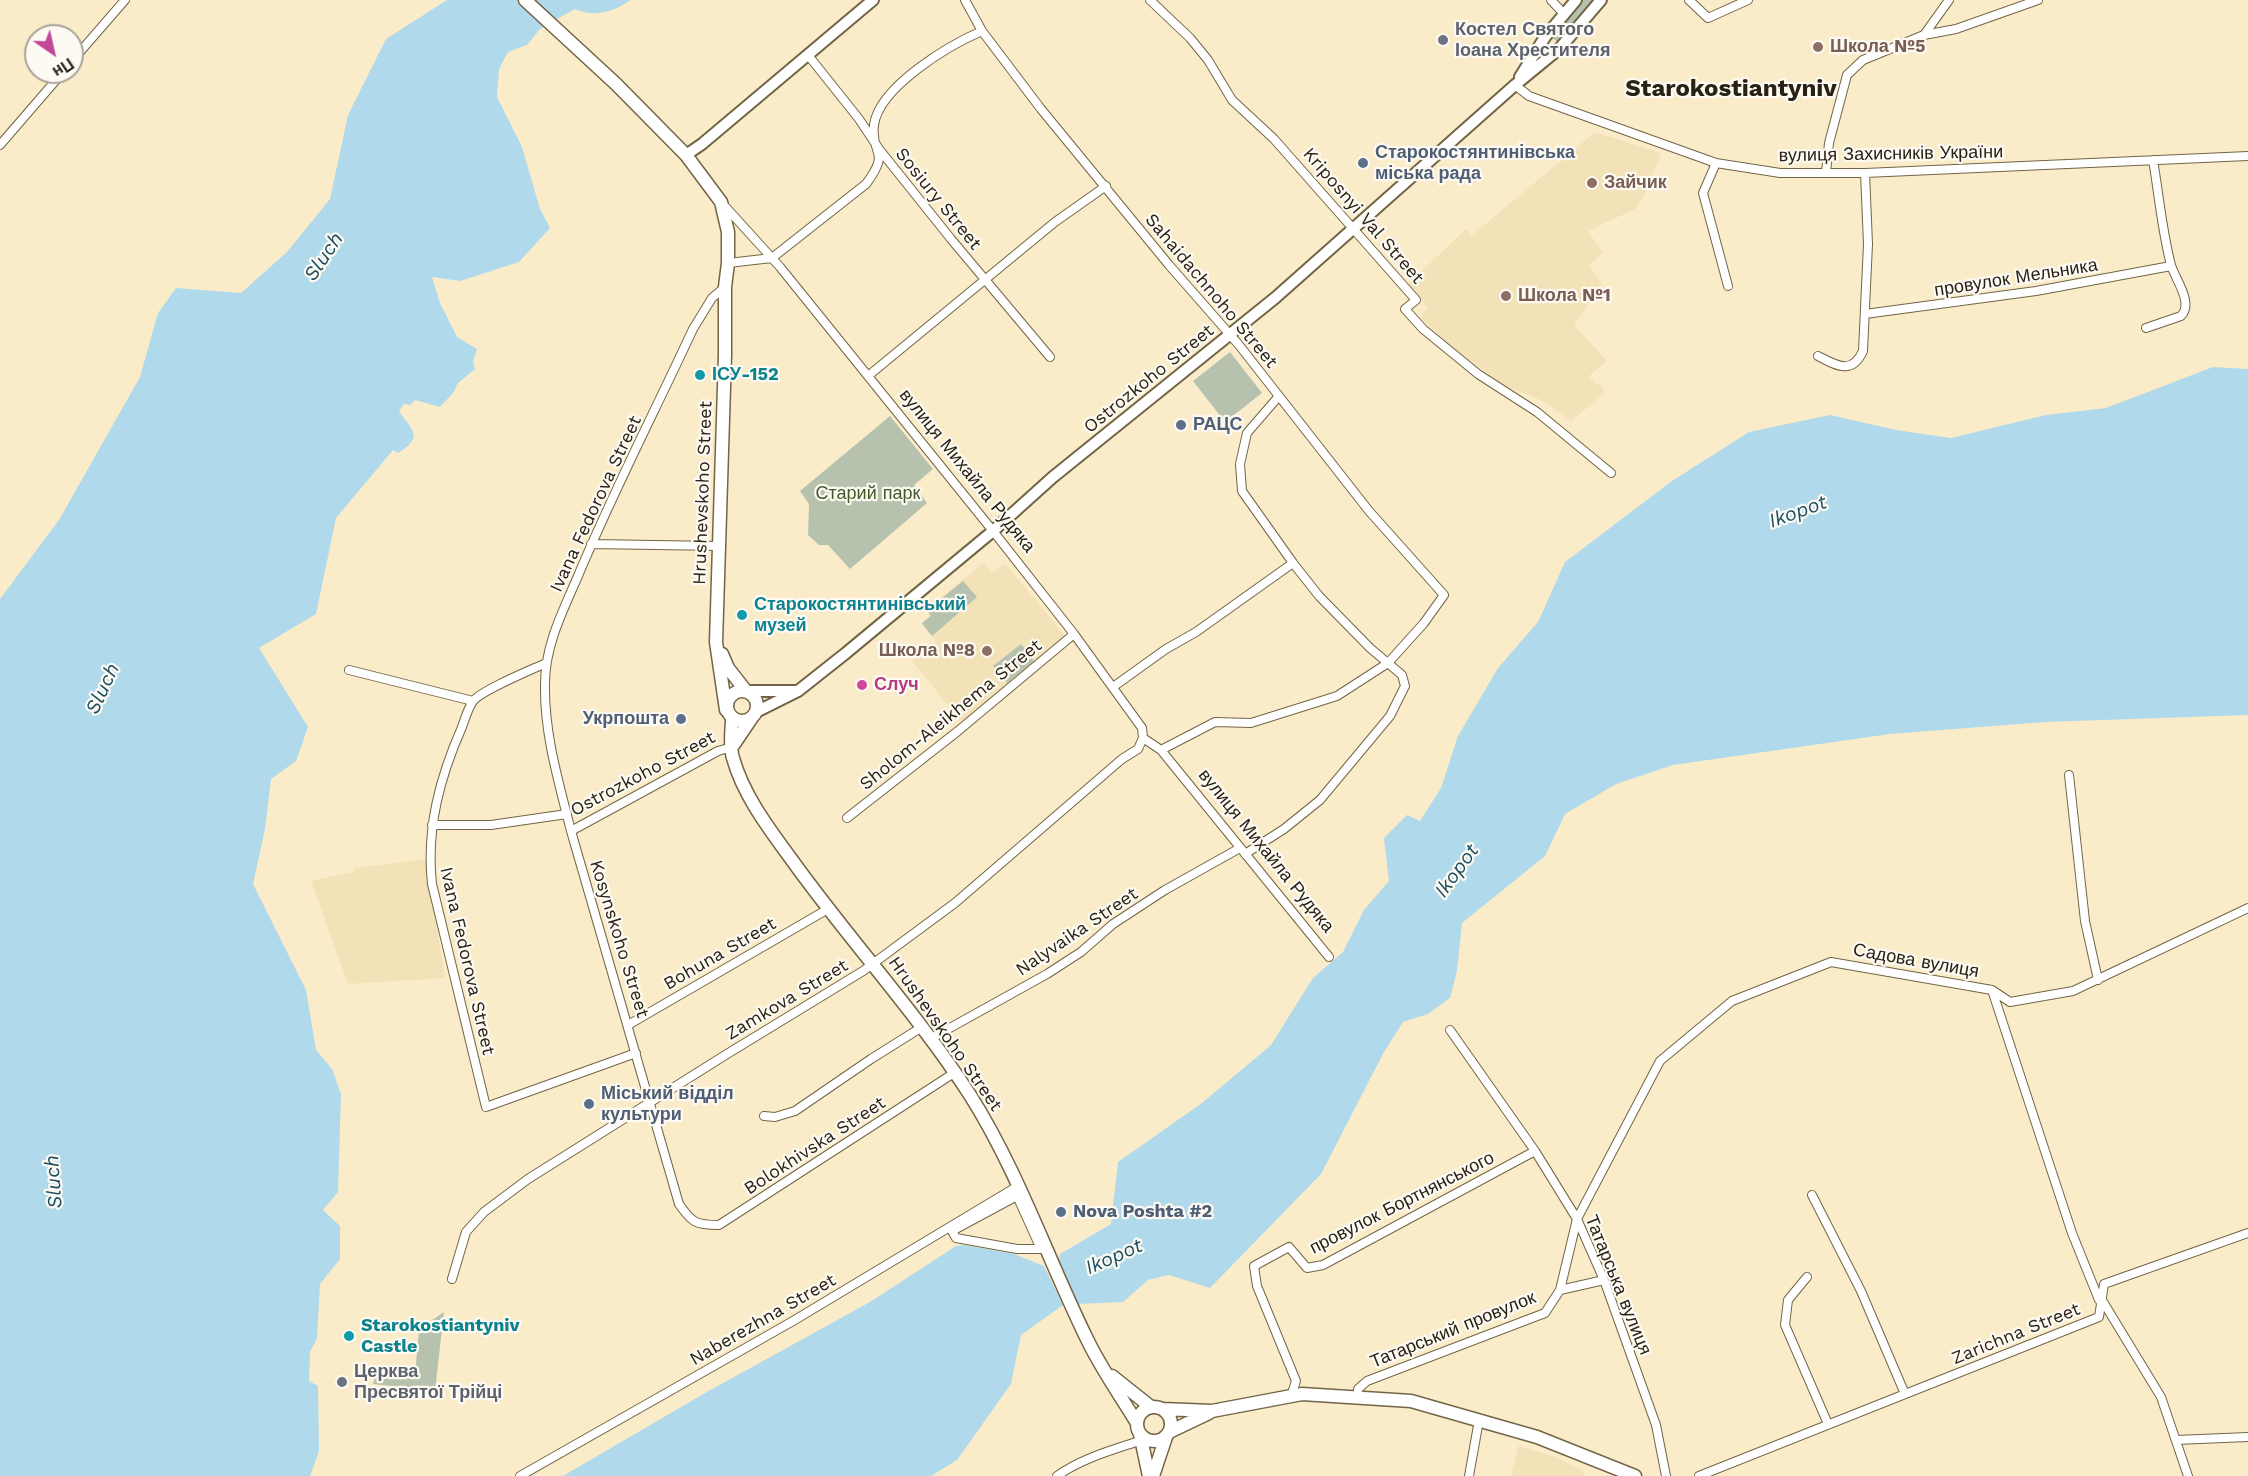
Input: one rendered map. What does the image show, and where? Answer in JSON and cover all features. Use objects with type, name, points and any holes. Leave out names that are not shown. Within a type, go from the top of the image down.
[{"type":"main road","name":"вулиця Михайла Рудяка","points":[[525,0],[616,84],[686,155],[721,202]]},
{"type":"main road","points":[[686,155],[873,0]]},
{"type":"main road","name":"Ostrozkoho Street","points":[[1515,85],[1545,37],[1576,0]]},
{"type":"main road","name":"Ostrozkoho Street","points":[[754,714],[798,691],[846,653],[993,531],[1053,477],[1231,335],[1560,48],[1601,0]]},
{"type":"main road","points":[[1545,37],[1550,46],[1560,48]]},
{"type":"main road","name":"Hrushevskoho Street","points":[[721,202],[728,232],[728,263],[725,287],[716,642],[729,713],[732,756],[741,780],[767,825],[828,909],[874,963],[970,1095],[1018,1186],[1072,1306],[1104,1370],[1140,1432],[1151,1476]]},
{"type":"main road","name":"Hrushevskoho Street","points":[[716,642],[728,668],[746,691]]},
{"type":"main road","points":[[732,747],[757,707],[754,697],[746,691]]},
{"type":"main road","points":[[754,714],[745,721],[729,713],[728,700],[733,693],[798,691]]},
{"type":"main road","points":[[1104,1370],[1169,1416],[1171,1427],[1151,1476]]},
{"type":"main road","points":[[1212,1411],[1167,1434],[1161,1440],[1149,1440],[1140,1432],[1142,1413],[1156,1408],[1212,1411],[1302,1394],[1411,1401],[1537,1437],[1635,1476]]},
{"type":"street","points":[[84,47],[125,0]]},
{"type":"street","name":"Sahaidachnoho Street","points":[[965,0],[982,32],[1041,109],[1138,228],[1231,335],[1369,511],[1444,595],[1424,623],[1388,663]]},
{"type":"street","name":"Kriposnyi Val Street","points":[[1150,0],[1190,38],[1208,60],[1232,100],[1274,139],[1355,228],[1416,300],[1405,309],[1423,329],[1478,374],[1537,412],[1611,473]]},
{"type":"street","points":[[1551,0],[1564,14]]},
{"type":"street","points":[[1689,0],[1708,18],[1748,0]]},
{"type":"street","points":[[1924,35],[1949,0]]},
{"type":"street","points":[[1826,172],[1829,143],[1847,75],[1863,60],[1924,35],[1956,29],[2038,0]]},
{"type":"street","points":[[728,263],[772,258],[866,184],[877,170],[880,160],[879,148],[873,134],[875,121],[879,110],[895,88],[922,66],[969,37],[982,32]]},
{"type":"street","name":"Sosiury Street","points":[[808,55],[879,148],[1050,357]]},
{"type":"street","points":[[0,145],[53,84]]},
{"type":"street","name":"вулиця Захисників України","points":[[1515,85],[1529,96],[1716,163],[1780,173],[1865,173],[2248,156]]},
{"type":"street","points":[[2146,328],[2181,316],[2184,313],[2186,301],[2171,266],[2153,160]]},
{"type":"street","points":[[1716,163],[1703,193],[1728,286]]},
{"type":"street","points":[[1818,356],[1837,366],[1852,366],[1859,361],[1863,351],[1868,244],[1865,173]]},
{"type":"street","points":[[868,376],[1056,222],[1106,186]]},
{"type":"street","name":"вулиця Михайла Рудяка","points":[[721,202],[772,258],[993,531],[1113,687],[1142,728],[1143,738],[1161,750],[1329,957]]},
{"type":"street","name":"провулок Мельника","points":[[1865,314],[2036,291],[2171,266]]},
{"type":"street","name":"Ivana Fedorova Street","points":[[546,663],[550,641],[591,544],[693,329],[712,298],[725,287]]},
{"type":"street","points":[[1161,750],[1215,722],[1251,723],[1337,696],[1388,663],[1319,596],[1242,491],[1240,464],[1247,433],[1279,396]]},
{"type":"street","points":[[591,544],[720,546]]},
{"type":"street","points":[[1113,687],[1293,563]]},
{"type":"street","name":"Sholom-Aleikhema Street","points":[[847,818],[958,731],[1074,634]]},
{"type":"street","points":[[349,670],[473,701],[499,685],[546,663]]},
{"type":"street","name":"Kosynskoho Street","points":[[546,663],[544,684],[556,775],[679,1204],[689,1219]]},
{"type":"street","name":"Nalyvaika Street","points":[[930,1039],[1047,974],[1081,952],[1113,924],[1165,890],[1284,829],[1320,800],[1390,716],[1405,686],[1402,675],[1388,663]]},
{"type":"street","name":"Ivana Fedorova Street","points":[[473,701],[454,745],[437,794],[432,825],[430,864],[432,884],[486,1107],[636,1053]]},
{"type":"street","name":"Zamkova Street","points":[[452,1279],[466,1232],[484,1212],[528,1179],[874,963],[971,890],[1122,759],[1138,748],[1143,738]]},
{"type":"street","name":"Ostrozkoho Street","points":[[571,831],[718,752],[732,747]]},
{"type":"street","points":[[2069,775],[2085,921],[2098,980]]},
{"type":"street","points":[[432,825],[491,825],[567,814]]},
{"type":"street","points":[[1992,990],[2010,1002],[2073,991],[2248,908]]},
{"type":"street","name":"Bohuna Street","points":[[628,1025],[828,909]]},
{"type":"street","name":"Садова вулиця","points":[[1577,1219],[1660,1061],[1732,1000],[1831,962],[1992,990],[2072,1233],[2099,1300],[2102,1300],[2161,1397],[2188,1476]]},
{"type":"street","points":[[764,1116],[776,1117],[795,1111],[922,1027]]},
{"type":"street","name":"Татарська вулиця","points":[[1450,1030],[1535,1151],[1577,1219],[1604,1280],[1656,1425],[1666,1476]]},
{"type":"street","name":"Bolokhivska Street","points":[[689,1219],[700,1225],[719,1225],[727,1221],[954,1073]]},
{"type":"street","name":"провулок Бортнянського","points":[[1291,1396],[1296,1381],[1257,1286],[1254,1266],[1289,1247],[1307,1268],[1323,1265],[1535,1151]]},
{"type":"street","name":"Naberezhna Street","points":[[520,1476],[793,1321],[1018,1186]]},
{"type":"street","points":[[1812,1195],[1862,1291],[1905,1394]]},
{"type":"street","points":[[1017,1196],[1041,1248],[1017,1249],[956,1238],[952,1232],[1017,1196]]},
{"type":"street","name":"Татарський провулок","points":[[1357,1398],[1358,1389],[1367,1381],[1545,1313],[1560,1290],[1577,1219]]},
{"type":"street","name":"Zarichna Street","points":[[1699,1476],[2099,1317],[2104,1284],[2248,1233]]},
{"type":"street","points":[[1807,1277],[1788,1300],[1785,1325],[1828,1424]]},
{"type":"street","points":[[1560,1290],[1604,1280]]},
{"type":"street","points":[[1469,1476],[1479,1420]]},
{"type":"street","points":[[1057,1476],[1140,1432]]},
{"type":"street","points":[[2176,1440],[2248,1437]]},
{"type":"shaded area","name":"Школа №1","points":[[1595,132],[1661,153],[1644,196],[1635,209],[1588,231],[1603,253],[1589,265],[1602,284],[1574,325],[1607,361],[1589,376],[1595,384],[1602,386],[1605,393],[1571,421],[1543,401],[1504,385],[1452,347],[1420,317],[1428,308],[1408,284],[1466,229],[1471,236]]},
{"type":"shaded area","name":"Школа №8","points":[[983,563],[992,573],[1005,563],[1066,637],[962,722],[912,661],[936,641],[921,624],[930,616],[926,610]]},
{"type":"shaded area","points":[[426,859],[445,978],[348,984],[311,881],[353,872],[354,868]]},
{"type":"shaded area","points":[[1518,1446],[1556,1457],[1582,1470],[1584,1476],[1511,1476]]},
{"type":"green space","points":[[1582,0],[1597,0],[1560,44],[1551,37]]},
{"type":"green space","points":[[1230,352],[1262,393],[1225,422],[1193,381]]},
{"type":"green space","name":"Старий парк","points":[[890,416],[933,469],[914,485],[927,503],[850,569],[828,545],[819,545],[808,535],[809,504],[800,491]]},
{"type":"green space","points":[[963,581],[977,597],[932,636],[922,623],[931,616],[927,610]]},
{"type":"green space","points":[[1021,644],[1034,661],[1007,683],[993,666]]},
{"type":"green space","points":[[444,1312],[435,1391],[373,1384],[377,1372],[415,1375],[419,1329]]},
{"type":"water","name":"Sluch","points":[[447,0],[631,0],[604,12],[590,13],[575,9],[540,29],[527,45],[508,52],[499,69],[497,97],[522,147],[540,209],[550,228],[519,262],[460,281],[432,277],[440,303],[457,337],[477,349],[473,362],[475,369],[458,383],[453,393],[440,407],[415,400],[410,405],[404,404],[399,411],[412,429],[414,438],[398,453],[393,450],[336,518],[316,614],[259,648],[308,727],[296,761],[271,779],[265,829],[253,884],[306,990],[316,1050],[332,1069],[341,1094],[338,1192],[323,1210],[340,1226],[340,1259],[320,1284],[317,1338],[310,1352],[309,1381],[318,1386],[319,1451],[310,1476],[0,1476],[0,599],[59,520],[140,377],[158,313],[176,288],[241,293],[287,252],[330,199],[348,115],[386,39]]},
{"type":"water","name":"Ikopot","points":[[2213,367],[2248,369],[2248,715],[2045,722],[1890,734],[1673,765],[1616,784],[1565,814],[1545,856],[1462,923],[1457,971],[1450,998],[1428,1014],[1403,1022],[1384,1052],[1321,1174],[1210,1288],[1169,1275],[1148,1280],[1123,1302],[1077,1304],[1059,1259],[1060,1254],[1111,1224],[1118,1162],[1202,1103],[1271,1045],[1313,978],[1343,952],[1364,910],[1389,881],[1384,838],[1407,815],[1420,821],[1441,788],[1458,736],[1498,668],[1538,622],[1565,562],[1672,481],[1749,432],[1830,415],[1896,430],[1951,438],[2046,415],[2106,408]]},
{"type":"water","points":[[964,1245],[1014,1254],[1044,1266],[1063,1305],[1021,1335],[1011,1384],[957,1460],[931,1476],[563,1476],[705,1393],[870,1302],[956,1246]]},
{"type":"place","name":"Костел Святого Іоана Хрестителя","points":[[1443,40]]},
{"type":"place","name":"Школа №5","points":[[1818,47]]},
{"type":"place","name":"Старокостянтинівська міська рада","points":[[1363,163]]},
{"type":"place","name":"Зайчик","points":[[1592,183]]},
{"type":"place","name":"Школа №1","points":[[1506,296]]},
{"type":"place","name":"ІСУ-152","points":[[700,375]]},
{"type":"place","name":"РАЦС","points":[[1181,425]]},
{"type":"place","name":"Старокостянтинівський музей","points":[[742,615]]},
{"type":"place","name":"Школа №8","points":[[987,651]]},
{"type":"place","name":"Случ","points":[[862,685]]},
{"type":"place","name":"Укрпошта","points":[[681,719]]},
{"type":"place","name":"Міський відділ культури","points":[[589,1104]]},
{"type":"place","name":"Nova Poshta #2","points":[[1061,1212]]},
{"type":"place","name":"Starokostiantyniv Castle","points":[[349,1336]]},
{"type":"place","name":"Церква Пресвятої Трійці","points":[[342,1382]]},
{"type":"district","name":"Starokostiantyniv","points":[[1731,89]]}]
